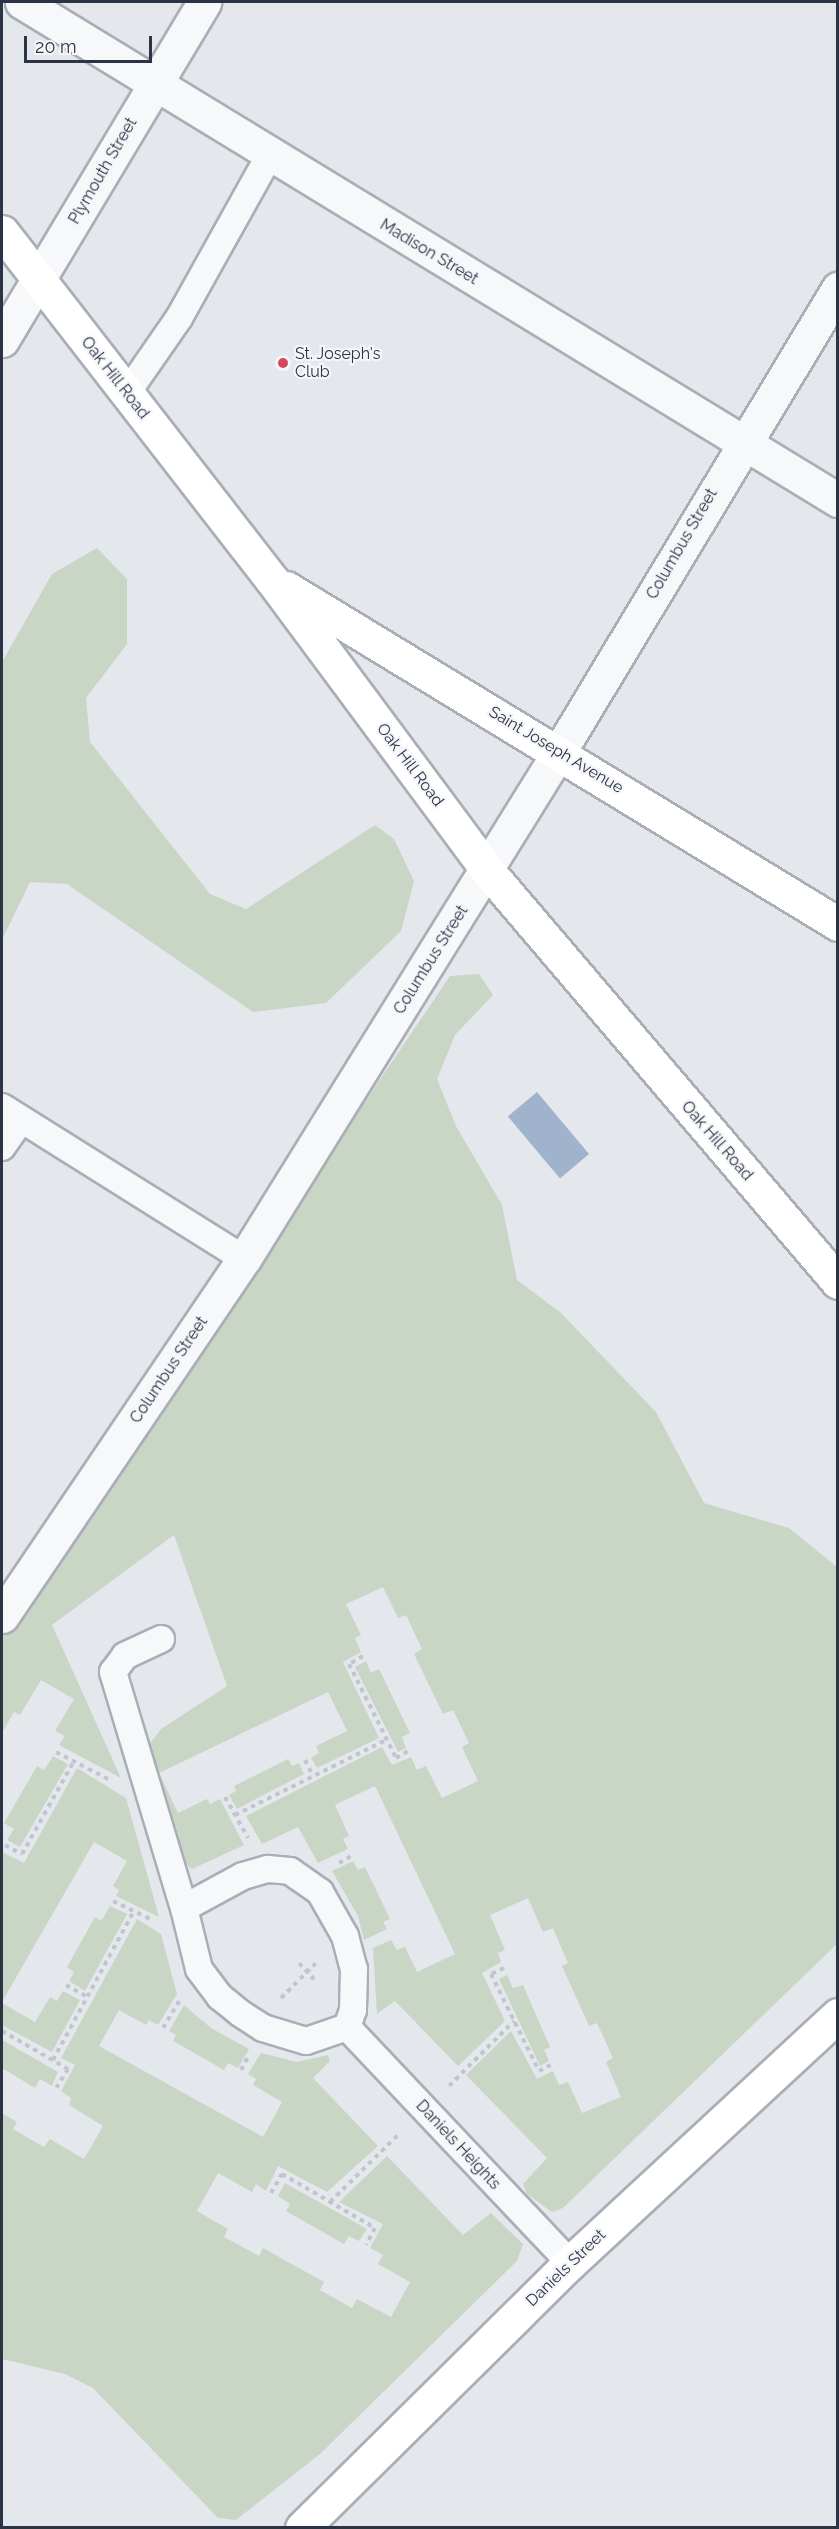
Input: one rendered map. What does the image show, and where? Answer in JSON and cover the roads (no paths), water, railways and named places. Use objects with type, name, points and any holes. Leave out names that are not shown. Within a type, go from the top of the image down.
[{"type":"street","name":"Madison Street","points":[[22,2],[269,156],[837,500]]},
{"type":"street","name":"Plymouth Street","points":[[2,340],[204,2]]},
{"type":"street","name":"Oak Hill Road","points":[[2,232],[272,580],[487,870],[837,1282]]},
{"type":"street","name":"Columbus Street","points":[[2,1616],[244,1259],[487,870],[743,441],[837,290]]},
{"type":"street","name":"Saint Joseph Avenue","points":[[272,580],[559,752],[837,924]]},
{"type":"street","name":"Daniels Street","points":[[302,2528],[570,2264],[837,2015]]},
{"type":"lane","points":[[127,393],[179,318],[269,156]]},
{"type":"lane","points":[[2,1146],[11,1113],[244,1259]]},
{"type":"lane","points":[[161,1639],[125,1656],[113,1672],[184,1908],[193,1957],[204,1978],[254,2023],[285,2038],[306,2041],[347,2027],[355,1995],[345,1936],[320,1892],[305,1879],[290,1870],[265,1869],[243,1876],[184,1908]]},
{"type":"lane","name":"Daniels Heights","points":[[347,2027],[570,2264]]},
{"type":"water","points":[[537,1092],[589,1154],[560,1178],[508,1116]]},
{"type":"place","name":"St. Joseph's Club","points":[[283,363]]}]
